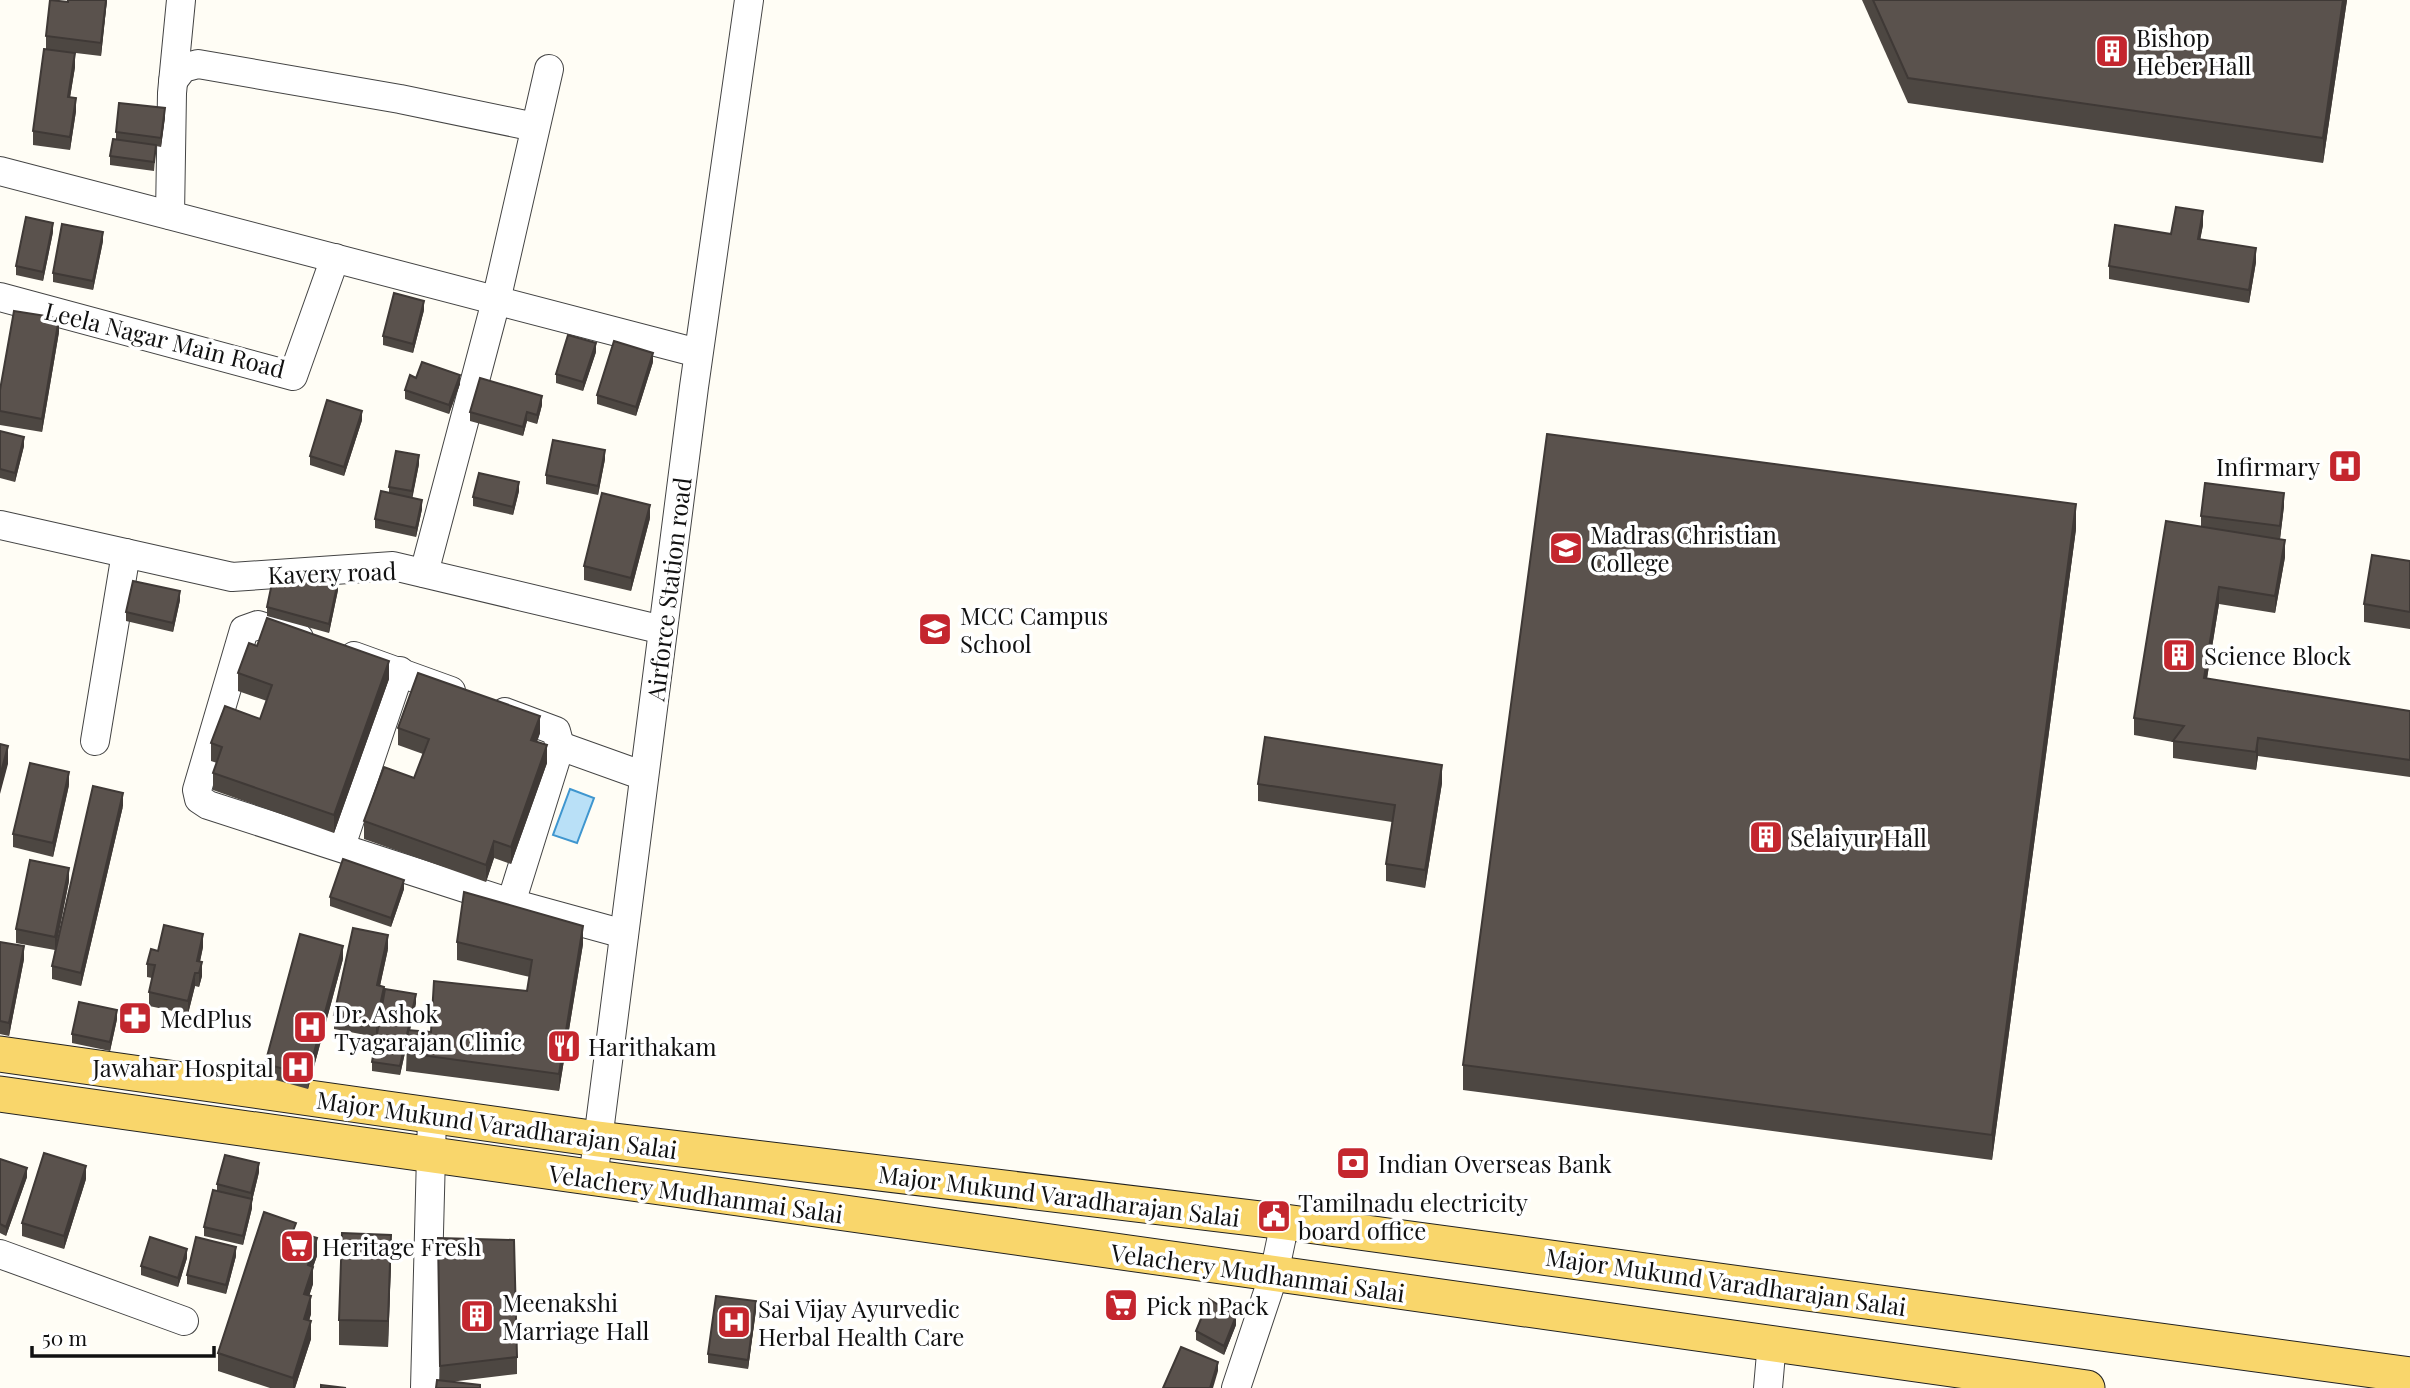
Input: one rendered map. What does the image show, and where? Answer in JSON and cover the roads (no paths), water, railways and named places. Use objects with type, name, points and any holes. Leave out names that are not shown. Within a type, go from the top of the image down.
[{"type":"main road","name":"Major Mukund Varadharajan Salai","points":[[0,1054],[598,1139],[1285,1222],[2410,1375]]},
{"type":"main road","name":"Major Mukund Varadharajan Salai","points":[[0,1094],[429,1155]]},
{"type":"main road","name":"Velachery Mudhanmai Salai","points":[[429,1155],[2087,1388]]},
{"type":"street","points":[[170,215],[173,81],[181,0]]},
{"type":"street","name":"Airforce Station road","points":[[593,1179],[698,353],[750,0]]},
{"type":"street","points":[[173,81],[183,68],[198,64],[400,99],[536,127]]},
{"type":"street","points":[[424,573],[496,301],[549,69]]},
{"type":"street","points":[[0,171],[698,353]]},
{"type":"street","name":"Leela Nagar Main Road","points":[[0,297],[293,376],[335,258]]},
{"type":"street","name":"Kavery road","points":[[0,525],[232,577],[393,566],[663,630]]},
{"type":"street","points":[[95,741],[127,553]]},
{"type":"street","points":[[511,903],[560,746],[556,731],[400,671],[258,625],[244,630],[197,790],[199,799],[208,805],[511,903],[624,934]]},
{"type":"street","points":[[341,846],[400,671]]},
{"type":"street","points":[[560,746],[644,776]]},
{"type":"street","points":[[425,1388],[432,1116]]},
{"type":"street","points":[[1236,1388],[1274,1274],[1285,1222]]},
{"type":"street","points":[[0,1254],[184,1321]]},
{"type":"street","points":[[1768,1388],[1772,1342]]},
{"type":"water","points":[[570,789],[594,798],[577,843],[553,835]]},
{"type":"place","name":"Bishop Heber Hall","points":[[2112,51]]},
{"type":"place","name":"Infirmary","points":[[2345,466]]},
{"type":"place","name":"Madras Christian College","points":[[1566,548]]},
{"type":"place","name":"MCC Campus School","points":[[935,629]]},
{"type":"place","name":"Science Block","points":[[2179,655]]},
{"type":"place","name":"Selaiyur Hall","points":[[1766,837]]},
{"type":"place","name":"MedPlus","points":[[135,1018]]},
{"type":"place","name":"Dr. Ashok Tyagarajan Clinic","points":[[310,1027]]},
{"type":"place","name":"Harithakam","points":[[564,1046]]},
{"type":"place","name":"Jawahar Hospital","points":[[298,1067]]},
{"type":"place","name":"Indian Overseas Bank","points":[[1353,1163]]},
{"type":"place","name":"Tamilnadu electricity board office","points":[[1274,1216]]},
{"type":"place","name":"Heritage Fresh","points":[[297,1246]]},
{"type":"place","name":"Pick n Pack","points":[[1121,1305]]},
{"type":"place","name":"Meenakshi Marriage Hall","points":[[477,1316]]},
{"type":"place","name":"Sai Vijay Ayurvedic Herbal Health Care","points":[[734,1322]]}]
